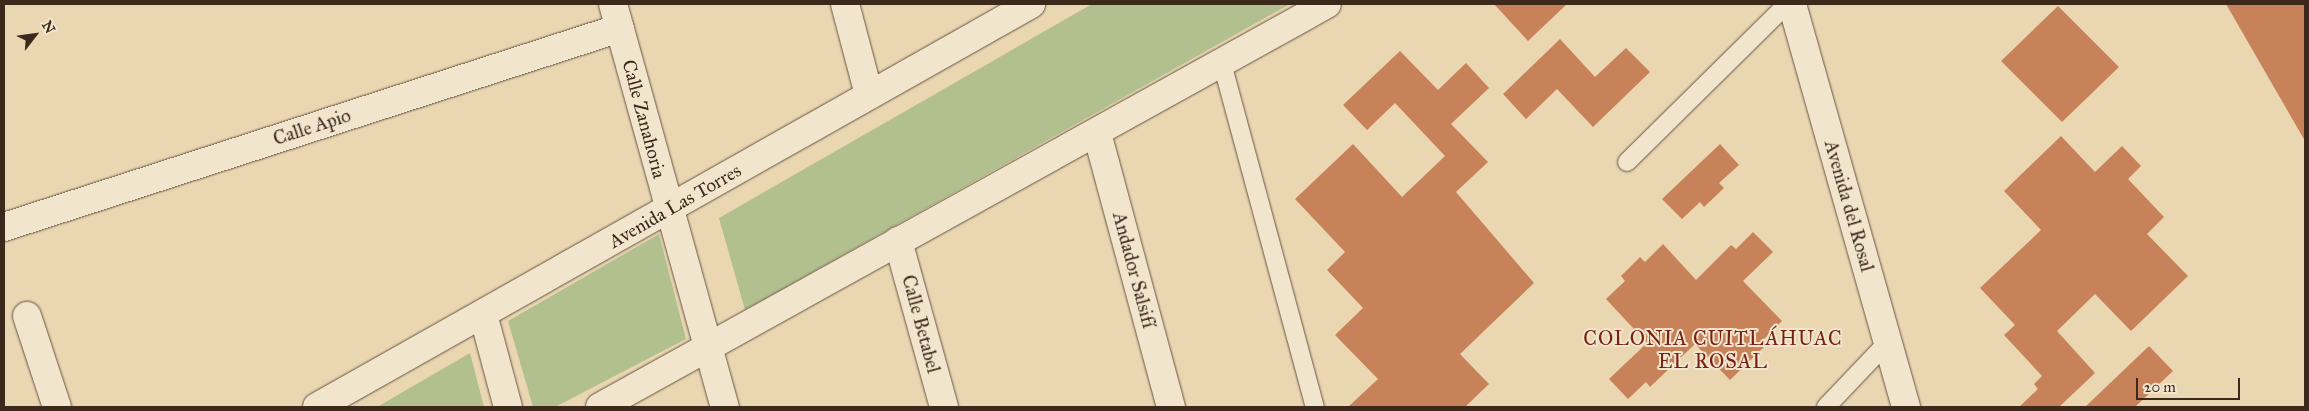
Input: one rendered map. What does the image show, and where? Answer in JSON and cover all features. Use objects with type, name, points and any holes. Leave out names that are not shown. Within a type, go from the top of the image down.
[{"type":"street","points":[[844,4],[870,95]]},
{"type":"street","name":"Avenida Las Torres","points":[[317,407],[1031,4]]},
{"type":"street","points":[[600,407],[1327,4]]},
{"type":"street","name":"Avenida del Rosal","points":[[1792,4],[1906,407]]},
{"type":"street","name":"Calle Zanahoria","points":[[616,16],[725,407]]},
{"type":"street","name":"Calle Apio","points":[[4,227],[616,16]]},
{"type":"street","name":"Andador Salsifí","points":[[1097,133],[1171,407]]},
{"type":"street","name":"Calle Betabel","points":[[898,242],[944,407]]},
{"type":"street","points":[[483,314],[508,407]]},
{"type":"street","points":[[27,316],[58,407]]},
{"type":"lane","points":[[1627,162],[1787,4]]},
{"type":"lane","points":[[1222,63],[1315,407]]},
{"type":"lane","points":[[1826,407],[1888,342]]},
{"type":"green space","points":[[1092,4],[1290,4],[745,310],[719,218]]},
{"type":"green space","points":[[659,234],[686,339],[555,407],[533,407],[508,321]]},
{"type":"green space","points":[[470,353],[484,407],[377,407]]},
{"type":"building","points":[[1494,4],[1567,4],[1528,41]]},
{"type":"building","points":[[2226,4],[2305,4],[2305,141]]},
{"type":"building","points":[[2058,6],[2119,67],[2062,122],[2001,61]]},
{"type":"building","points":[[1560,39],[1595,77],[1626,48],[1650,72],[1593,127],[1557,89],[1526,119],[1503,94]]},
{"type":"building","points":[[1400,51],[1438,90],[1466,63],[1489,88],[1451,124],[1488,162],[1456,192],[1534,283],[1460,354],[1489,384],[1465,407],[1348,407],[1378,379],[1335,335],[1363,308],[1327,270],[1345,252],[1295,199],[1353,144],[1402,197],[1445,156],[1395,103],[1367,130],[1343,105]]},
{"type":"building","points":[[2061,136],[2095,172],[2122,146],[2141,166],[2128,179],[2164,217],[2147,234],[2188,276],[2131,331],[2095,294],[2057,331],[2095,373],[2059,407],[2019,407],[2038,389],[2034,384],[2042,376],[2004,335],[2015,325],[1980,288],[2041,230],[2004,191]]},
{"type":"building","points":[[1720,144],[1739,165],[1719,183],[1724,188],[1704,207],[1700,202],[1682,219],[1662,199]]},
{"type":"building","points":[[1753,232],[1773,252],[1743,281],[1782,321],[1763,340],[1767,344],[1730,380],[1695,344],[1650,387],[1646,382],[1628,399],[1609,379],[1647,343],[1606,299],[1625,281],[1621,276],[1640,257],[1645,262],[1663,244],[1696,280],[1731,245],[1736,249]]},
{"type":"building","points":[[2149,346],[2173,371],[2135,407],[2085,407]]},
{"type":"district","name":"COLONIA CUITLÁHUAC EL ROSAL","points":[[1713,350]]}]
